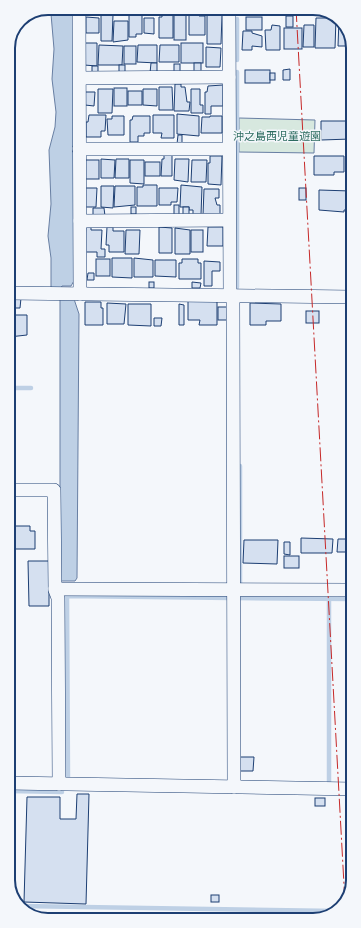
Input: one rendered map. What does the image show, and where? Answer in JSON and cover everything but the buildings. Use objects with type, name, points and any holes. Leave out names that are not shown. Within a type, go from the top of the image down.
[{"type":"street","points":[[79,15],[80,294]]},
{"type":"street","points":[[229,15],[229,220],[234,590],[234,787]]},
{"type":"street","points":[[80,78],[229,77]]},
{"type":"street","points":[[80,149],[229,149]]},
{"type":"street","points":[[80,221],[229,220]]},
{"type":"street","points":[[15,293],[346,297]]},
{"type":"street","points":[[15,490],[54,490],[55,589],[58,598],[58,784]]},
{"type":"street","points":[[55,589],[346,590]]},
{"type":"street","points":[[15,783],[346,789]]},
{"type":"green space","name":"沖之島西児童遊園","points":[[239,118],[315,120],[314,153],[239,152]]},
{"type":"water","points":[[51,15],[75,15],[75,279],[71,286],[62,286],[61,288],[51,288],[51,258],[48,236],[51,204],[49,150],[55,127],[56,112],[52,79],[54,49]]},
{"type":"water","points":[[60,299],[74,299],[79,314],[77,578],[75,581],[60,581]]},
{"type":"waterway","points":[[237,19],[237,60]]},
{"type":"waterway","points":[[237,72],[237,131]]},
{"type":"waterway","points":[[237,139],[237,287]]},
{"type":"waterway","points":[[15,388],[31,388]]},
{"type":"waterway","points":[[240,466],[240,585]]},
{"type":"waterway","points":[[68,779],[67,596],[231,598]]},
{"type":"waterway","points":[[237,598],[346,599]]},
{"type":"waterway","points":[[329,599],[329,785]]},
{"type":"waterway","points":[[15,791],[62,792]]},
{"type":"waterway","points":[[28,906],[324,911]]},
{"type":"power","points":[[296,15],[344,890]]}]
